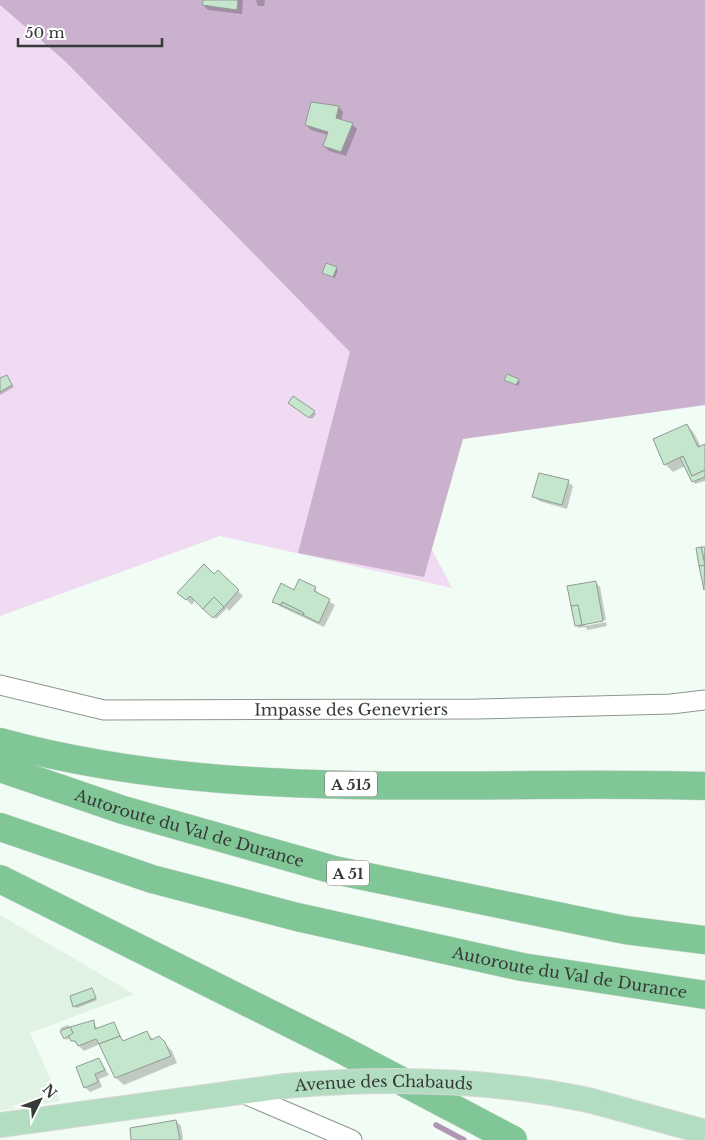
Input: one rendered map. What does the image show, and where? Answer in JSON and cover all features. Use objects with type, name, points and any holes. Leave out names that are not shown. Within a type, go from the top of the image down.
[{"type":"highway","name":"A 515","points":[[0,742],[46,755],[164,773],[284,782],[404,785],[705,786]]},
{"type":"highway","name":"Autoroute du Val de Durance","points":[[0,768],[123,810],[334,870],[626,930],[705,940]]},
{"type":"highway","name":"Autoroute du Val de Durance","points":[[0,827],[152,879],[297,918],[522,967],[705,995]]},
{"type":"highway","points":[[0,879],[477,1119],[523,1140]]},
{"type":"highway","points":[[477,1119],[513,1140]]},
{"type":"main road","name":"Avenue des Chabauds","points":[[0,1125],[285,1086],[334,1082],[418,1081],[539,1092],[592,1101],[705,1132]]},
{"type":"street","name":"Impasse des Genevriers","points":[[0,686],[104,710],[477,709],[670,704],[705,700]]},
{"type":"street","points":[[240,1092],[352,1140]]},
{"type":"shaded area","points":[[0,0],[467,396],[417,521],[452,588],[220,536],[0,616]]},
{"type":"shaded area","points":[[0,0],[705,0],[705,405],[463,439],[424,577],[298,553],[350,352],[65,61],[0,5]]},
{"type":"shaded area","points":[[0,915],[134,994],[30,1033],[60,1101],[0,1111]]},
{"type":"building","points":[[203,0],[238,0],[237,10],[202,5]]},
{"type":"building","points":[[311,102],[339,106],[336,118],[353,123],[341,152],[323,146],[328,132],[305,125]]},
{"type":"building","points":[[326,263],[337,267],[333,277],[322,273]]},
{"type":"building","points":[[507,374],[519,379],[516,385],[504,380]]},
{"type":"building","points":[[7,375],[12,385],[0,392],[0,378]]},
{"type":"building","points":[[293,396],[315,411],[309,418],[288,403]]},
{"type":"building","points":[[687,424],[698,447],[705,444],[705,470],[692,476],[683,456],[664,465],[653,439]]},
{"type":"building","points":[[683,456],[692,476],[705,470],[705,477],[692,482],[680,458]]},
{"type":"building","points":[[539,473],[569,480],[562,505],[532,497]]},
{"type":"building","points":[[701,547],[705,547],[705,563]]},
{"type":"building","points":[[701,547],[705,565],[699,566],[696,548]]},
{"type":"building","points":[[204,564],[214,574],[218,570],[239,590],[224,607],[214,597],[203,609],[190,596],[186,600],[177,593]]},
{"type":"building","points":[[705,565],[704,590],[699,566]]},
{"type":"building","points":[[299,579],[316,587],[314,591],[330,599],[319,623],[282,602],[281,605],[272,602],[281,583],[294,590]]},
{"type":"building","points":[[596,581],[603,621],[582,625],[578,605],[571,606],[567,586]]},
{"type":"building","points":[[214,597],[224,607],[213,618],[203,609]]},
{"type":"building","points":[[282,602],[304,613],[303,615],[281,605]]},
{"type":"building","points":[[578,605],[582,625],[575,626],[571,606]]},
{"type":"building","points":[[92,988],[96,998],[73,1007],[70,996]]},
{"type":"building","points":[[94,1020],[95,1029],[114,1022],[120,1036],[99,1044],[96,1039],[78,1046],[75,1041],[71,1041],[68,1034],[73,1033],[70,1027]]},
{"type":"building","points":[[70,1027],[73,1033],[64,1039],[60,1031]]},
{"type":"building","points":[[147,1031],[151,1040],[159,1036],[165,1042],[171,1056],[115,1078],[99,1044],[120,1036],[123,1041]]},
{"type":"building","points":[[99,1058],[105,1070],[95,1074],[98,1082],[84,1088],[76,1067]]},
{"type":"building","points":[[176,1120],[180,1140],[131,1140],[130,1128]]},
{"type":"waterway","points":[[436,1125],[464,1140]]}]
